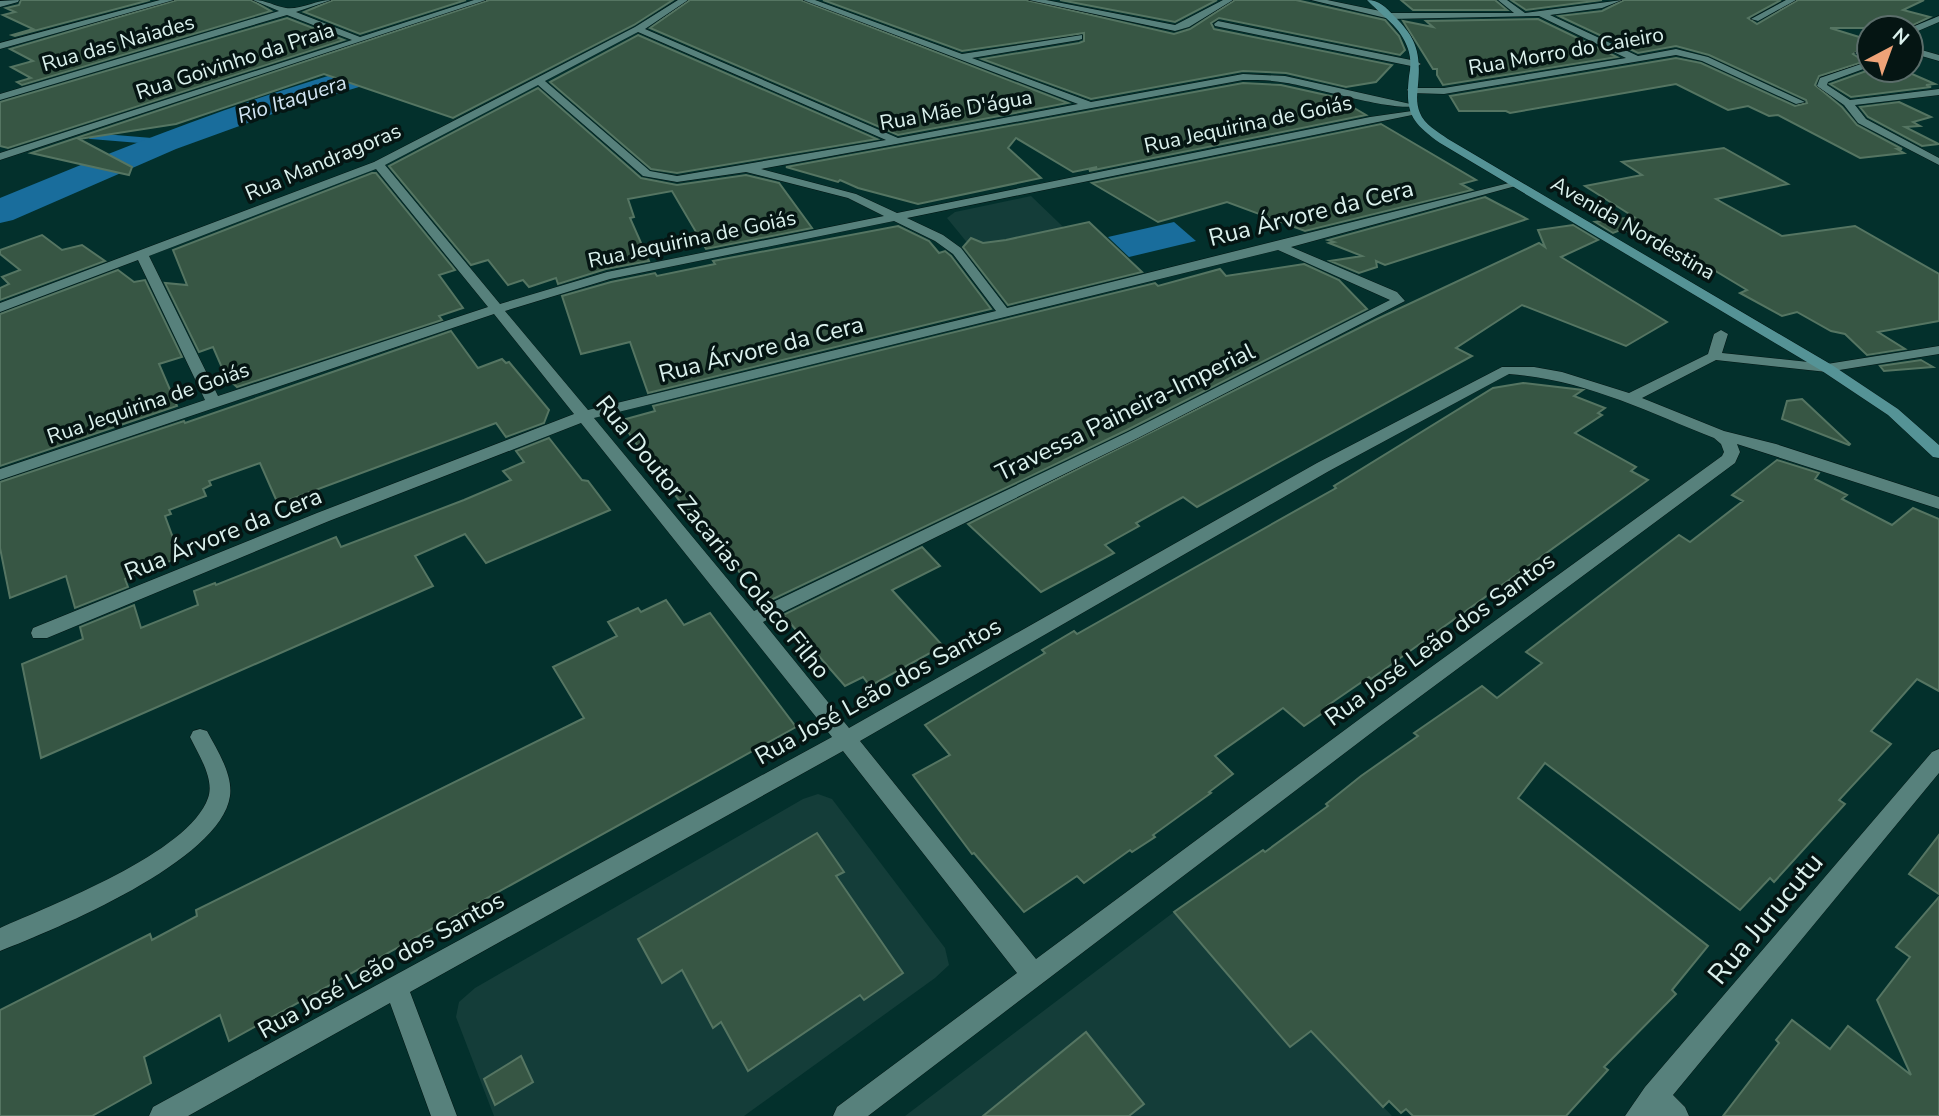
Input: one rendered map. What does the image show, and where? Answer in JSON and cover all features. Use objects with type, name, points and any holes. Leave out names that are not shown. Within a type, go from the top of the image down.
[{"type":"main road","points":[[1371,0],[1390,16],[1412,47],[1416,64],[1411,110]]},
{"type":"main road","name":"Avenida Nordestina","points":[[1411,110],[1420,124],[1444,141],[1826,368],[1893,412],[1939,453]]},
{"type":"street","points":[[0,4],[15,0]]},
{"type":"street","points":[[0,46],[170,0]]},
{"type":"street","points":[[257,0],[361,40]]},
{"type":"street","name":"Rua das Naiades","points":[[0,97],[327,0]]},
{"type":"street","name":"Rua Goivinho da Praia","points":[[0,157],[482,0]]},
{"type":"street","name":"Rua Mandragoras","points":[[0,309],[378,164],[638,29],[684,0]]},
{"type":"street","points":[[807,0],[1089,105]]},
{"type":"street","points":[[1033,0],[1175,28],[1186,25],[1226,2]]},
{"type":"street","points":[[1202,0],[1226,2]]},
{"type":"street","points":[[1315,0],[1390,16],[1523,16],[1602,5],[1618,0]]},
{"type":"street","points":[[1502,0],[1523,16]]},
{"type":"street","points":[[1592,0],[1602,5]]},
{"type":"street","points":[[1755,19],[1792,0]]},
{"type":"street","points":[[1541,14],[1634,58]]},
{"type":"street","points":[[1218,24],[1416,64]]},
{"type":"street","points":[[638,29],[895,140]]},
{"type":"street","points":[[962,57],[1079,37]]},
{"type":"street","name":"Rua Morro do Caieiro","points":[[1412,90],[1444,91],[1671,52],[1687,53],[1800,102]]},
{"type":"street","points":[[1855,69],[1821,82],[1848,103],[1862,121],[1936,158]]},
{"type":"street","name":"Rua Mãe D'água","points":[[539,81],[647,174],[677,179],[740,170],[1243,76],[1264,76],[1411,110]]},
{"type":"street","points":[[1848,103],[1939,92]]},
{"type":"street","name":"Rua Jequirina de Goiás","points":[[0,475],[497,307],[607,276],[1411,110]]},
{"type":"street","name":"Rua Doutor Zacarias Colaco Filho","points":[[378,164],[751,621],[1034,976]]},
{"type":"street","points":[[740,170],[793,179],[852,196],[939,238],[957,251],[1003,312]]},
{"type":"street","name":"Rua Árvore da Cera","points":[[40,633],[323,517],[584,416],[1279,246],[1517,184]]},
{"type":"street","name":"Travessa Paineira-Imperial","points":[[751,621],[1133,435],[1398,301],[1392,295],[1279,246]]},
{"type":"street","points":[[142,255],[214,404]]},
{"type":"street","points":[[1714,356],[1721,334]]},
{"type":"street","points":[[1628,399],[1714,356],[1826,368],[1939,350]]},
{"type":"street","name":"Rua José Leão dos Santos","points":[[162,1116],[844,741],[1323,467],[1507,370],[1532,370],[1561,375],[1719,435],[1728,442],[1732,452],[1729,458],[1372,721],[846,1116]]},
{"type":"street","points":[[1719,435],[1770,448],[1939,503]]},
{"type":"street","points":[[0,940],[145,871],[204,825],[219,801],[219,780],[200,737]]},
{"type":"street","name":"Rua Jurucutu","points":[[1646,1106],[1939,758]]},
{"type":"street","points":[[396,987],[444,1116]]},
{"type":"street","points":[[1646,1106],[1676,1116]]},
{"type":"shaded area","points":[[1031,196],[1109,271],[1009,294],[947,218],[955,212]]},
{"type":"shaded area","points":[[818,794],[832,799],[945,948],[949,965],[935,978],[744,1116],[494,1116],[456,1017],[459,1002],[475,988],[803,799]]},
{"type":"shaded area","points":[[1174,912],[1290,1047],[1311,1030],[1392,1116],[905,1116]]},
{"type":"water","points":[[1174,222],[1196,241],[1129,257],[1108,237]]},
{"type":"building","points":[[21,0],[150,0],[15,36],[12,35],[33,29],[3,15],[15,12],[6,8],[19,5]]},
{"type":"building","points":[[177,0],[251,0],[271,11],[22,85],[17,82],[31,78],[11,67],[33,61],[10,49]]},
{"type":"building","points":[[333,0],[466,0],[360,34],[304,12]]},
{"type":"building","points":[[489,0],[673,0],[634,25],[453,118],[324,74],[176,124],[79,139],[132,167],[129,175],[31,153]]},
{"type":"building","points":[[690,0],[801,0],[1068,103],[898,135],[650,28]]},
{"type":"building","points":[[823,0],[1026,0],[1174,34],[1190,29],[1235,0],[1296,0],[1385,20],[1399,36],[1405,50],[1400,55],[1219,18],[1211,23],[1214,29],[1392,65],[1376,82],[1346,87],[1286,73],[1243,71],[1091,99],[982,59],[1079,43],[1084,41],[1084,33],[962,51]]},
{"type":"building","points":[[1060,0],[1217,0],[1175,22]]},
{"type":"building","points":[[1401,0],[1495,0],[1507,10],[1413,10]]},
{"type":"building","points":[[1511,0],[1602,0],[1526,10]]},
{"type":"building","points":[[1624,0],[1781,0],[1748,18],[1757,24],[1798,0],[1924,0],[1903,10],[1918,14],[1855,14],[1855,28],[1830,28],[1855,36],[1855,64],[1819,76],[1815,85],[1842,107],[1857,125],[1902,149],[1897,149],[1904,153],[1860,158],[1778,115],[1769,116],[1748,106],[1728,110],[1676,84],[1510,113],[1459,111],[1450,96],[1676,58],[1701,63],[1795,106],[1807,103],[1806,100],[1709,55],[1676,46],[1638,53],[1559,16],[1602,11]]},
{"type":"building","points":[[287,18],[344,40],[8,148],[0,146],[0,102]]},
{"type":"building","points":[[1538,19],[1617,57],[1443,85],[1437,75],[1437,69],[1433,69],[1403,21],[1433,27],[1426,21]]},
{"type":"building","points":[[638,35],[877,139],[677,173],[651,169],[550,82]]},
{"type":"building","points":[[1855,75],[1855,84],[1925,84],[1925,80],[1935,84],[1926,85],[1931,87],[1851,97],[1830,84]]},
{"type":"building","points":[[1243,83],[1281,85],[1335,97],[1366,115],[1089,171],[1097,167],[1073,172],[1016,138],[1008,148],[1041,178],[918,204],[786,167]]},
{"type":"building","points":[[538,88],[641,178],[677,185],[746,175],[779,183],[812,228],[706,249],[672,191],[628,199],[634,217],[630,218],[649,261],[606,269],[558,284],[556,278],[529,287],[523,280],[508,285],[488,260],[471,265],[389,166]]},
{"type":"building","points":[[1899,102],[1931,117],[1913,122],[1920,126],[1905,127],[1939,144],[1922,146],[1868,117],[1860,107]]},
{"type":"building","points":[[1381,124],[1476,180],[1461,184],[1472,190],[1305,231],[1227,202],[1158,222],[1092,183]]},
{"type":"building","points":[[1724,148],[1788,184],[1716,199],[1782,236],[1855,226],[1939,274],[1939,321],[1878,332],[1905,349],[1867,355],[1845,334],[1831,331],[1797,312],[1782,316],[1740,293],[1747,290],[1679,249],[1667,252],[1623,229],[1613,233],[1595,222],[1634,217],[1585,186],[1642,175],[1622,162]]},
{"type":"building","points":[[376,173],[455,270],[439,275],[463,308],[439,316],[442,320],[237,387],[226,377],[213,347],[199,352],[165,283],[187,285],[173,250]]},
{"type":"building","points":[[1485,197],[1527,219],[1385,265],[1376,261],[1377,267],[1359,273],[1330,261],[1362,256],[1329,243],[1334,242],[1328,240]]},
{"type":"building","points":[[1089,222],[1142,272],[1008,305],[963,247],[971,238],[983,243],[1006,240]]},
{"type":"building","points":[[1573,225],[1598,240],[1561,257],[1667,322],[1626,346],[1522,305],[1456,348],[1472,356],[1197,507],[1183,497],[1136,523],[1139,526],[1105,545],[1114,553],[1041,592],[968,524],[1377,319],[1539,243],[1545,247],[1538,230]]},
{"type":"building","points":[[898,226],[929,241],[939,253],[945,251],[951,256],[991,309],[648,393],[630,342],[581,354],[562,296],[611,282],[655,273],[657,276],[715,264],[713,261]]},
{"type":"building","points":[[42,235],[62,250],[82,245],[105,261],[0,300],[0,288],[9,284],[2,277],[20,270],[0,254],[0,250]]},
{"type":"building","points":[[1304,264],[1339,280],[1367,309],[1127,430],[771,600],[749,574],[743,577],[722,549],[719,550],[654,469],[629,433],[626,419],[655,411],[653,406],[1155,283],[1158,286],[1220,269],[1226,276]]},
{"type":"building","points":[[118,270],[134,282],[145,280],[182,357],[159,364],[177,406],[0,466],[0,314]]},
{"type":"building","points":[[451,331],[478,368],[502,359],[506,363],[509,362],[549,410],[544,423],[506,437],[496,423],[278,504],[260,463],[209,481],[211,485],[203,489],[206,496],[169,510],[171,514],[165,516],[180,557],[125,579],[128,587],[75,608],[66,576],[10,598],[0,548],[0,482],[184,421],[185,423]]},
{"type":"building","points":[[1921,360],[1933,367],[1884,371],[1880,366]]},
{"type":"building","points":[[1523,383],[1583,390],[1574,396],[1605,408],[1598,413],[1602,415],[1575,433],[1636,467],[1631,471],[1648,480],[1371,679],[1369,677],[1327,706],[1330,708],[1304,726],[1283,708],[1215,756],[1233,774],[1209,792],[1211,793],[1153,835],[1155,837],[1132,852],[1130,850],[1084,883],[1077,876],[1024,912],[974,853],[972,854],[913,775],[950,755],[925,725],[1045,653],[1042,650],[1074,631],[1077,634],[1336,488],[1334,486],[1493,388]]},
{"type":"building","points":[[1802,399],[1850,444],[1782,419],[1787,401]]},
{"type":"building","points":[[549,438],[610,510],[486,563],[465,534],[415,556],[433,586],[41,758],[22,664],[83,639],[80,627],[134,605],[141,628],[198,605],[194,591],[215,583],[216,585],[336,537],[341,547],[464,500],[511,480],[503,471],[524,462],[516,451]]},
{"type":"building","points":[[1777,460],[1819,473],[1815,479],[1847,495],[1842,499],[1892,525],[1913,508],[1939,519],[1939,691],[1917,679],[1871,731],[1891,744],[1839,800],[1845,804],[1774,882],[1770,878],[1740,910],[1545,763],[1518,798],[1708,946],[1672,990],[1676,994],[1604,1067],[1608,1070],[1566,1116],[1413,1116],[1406,1109],[1401,1113],[1389,1101],[1383,1107],[1311,1031],[1290,1047],[1174,912],[1263,850],[1265,852],[1328,806],[1326,804],[1361,776],[1418,736],[1414,733],[1482,686],[1497,698],[1542,663],[1526,652],[1679,535],[1690,542],[1743,501],[1732,495]]},
{"type":"building","points":[[922,547],[940,566],[892,590],[943,646],[870,686],[863,677],[845,686],[783,615]]},
{"type":"building","points":[[666,600],[684,625],[710,613],[796,727],[229,1041],[220,1015],[144,1057],[151,1083],[92,1116],[0,1116],[0,1010],[150,934],[152,940],[197,916],[196,910],[584,718],[553,667],[617,636],[608,622],[638,608],[641,612]]},
{"type":"building","points":[[817,833],[844,872],[836,876],[903,973],[864,1000],[860,995],[748,1071],[721,1022],[713,1028],[682,970],[662,983],[638,939]]},
{"type":"building","points":[[1939,835],[1939,894],[1909,874]]},
{"type":"building","points":[[1939,897],[1939,1116],[1723,1116],[1779,1043],[1776,1040],[1792,1020],[1830,1049],[1848,1026],[1911,1075],[1877,1000],[1910,957],[1896,947]]},
{"type":"building","points":[[1086,1032],[1144,1104],[1129,1116],[983,1116]]},
{"type":"building","points":[[521,1056],[533,1082],[495,1105],[484,1079]]},
{"type":"waterway","name":"Rio Itaquera","points":[[0,212],[164,142],[278,101],[418,60]]},
{"type":"waterway","points":[[91,136],[164,142]]}]
